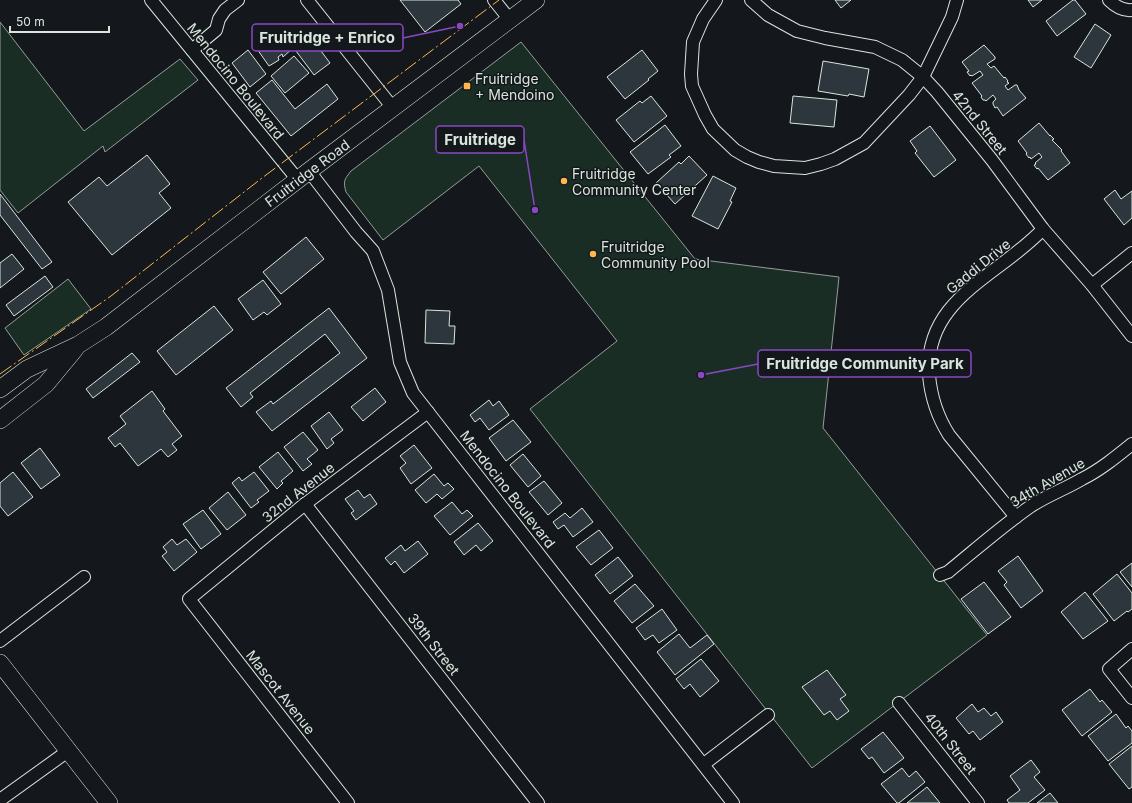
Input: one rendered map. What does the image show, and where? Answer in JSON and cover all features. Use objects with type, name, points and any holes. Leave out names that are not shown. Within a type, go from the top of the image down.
[{"type":"main road","name":"Fruitridge Road","points":[[0,390],[27,369],[78,346],[106,327],[536,0]]},
{"type":"main road","name":"Fruitridge Road","points":[[0,420],[46,384],[78,346]]},
{"type":"main road","points":[[0,663],[109,803]]},
{"type":"street","name":"Mendocino Boulevard","points":[[151,0],[192,50],[373,251],[388,290],[392,309],[396,347],[400,362],[413,393],[733,803]]},
{"type":"street","points":[[192,50],[216,30],[219,19],[225,10],[238,0]]},
{"type":"street","points":[[307,0],[393,108]]},
{"type":"street","points":[[494,0],[510,20]]},
{"type":"street","points":[[716,0],[704,19],[693,42],[691,74],[692,86],[705,115],[713,129],[735,150],[759,162],[774,166],[805,168],[835,159],[864,143],[909,95],[922,77],[945,32],[957,0]]},
{"type":"street","name":"42nd Street","points":[[750,0],[768,15],[797,31],[825,38],[875,47],[902,60],[922,77],[937,92],[987,154],[1043,229],[1092,285],[1132,336]]},
{"type":"street","points":[[1109,0],[1121,9],[1132,10]]},
{"type":"street","name":"Gaddi Drive","points":[[1016,517],[949,435],[942,423],[936,411],[932,397],[928,364],[934,335],[948,310],[967,291],[1030,243],[1043,229]]},
{"type":"street","points":[[1092,285],[1132,253]]},
{"type":"street","name":"32nd Avenue","points":[[190,599],[305,504],[428,412]]},
{"type":"street","name":"34th Avenue","points":[[940,575],[948,572],[1016,517],[1053,493],[1082,479],[1107,464],[1132,444]]},
{"type":"street","name":"39th Street","points":[[305,504],[538,803]]},
{"type":"street","points":[[0,642],[84,577]]},
{"type":"street","name":"Mascot Avenue","points":[[190,599],[348,803]]},
{"type":"street","points":[[1132,649],[1109,669],[1132,698]]},
{"type":"street","name":"40th Street","points":[[899,702],[978,803]]},
{"type":"street","points":[[704,764],[768,715]]},
{"type":"street","points":[[0,800],[68,751]]},
{"type":"green space","points":[[0,22],[84,131],[180,59],[198,80],[105,152],[103,146],[18,213],[0,190]]},
{"type":"green space","points":[[521,42],[695,259],[839,277],[823,428],[987,635],[812,768],[530,409],[617,341],[479,166],[383,240],[346,192],[345,181],[351,171]]},
{"type":"green space","points":[[68,279],[91,309],[24,355],[5,328]]},
{"type":"building","points":[[400,0],[458,0],[461,4],[425,32]]},
{"type":"building","points":[[835,0],[851,0],[841,8]]},
{"type":"building","points":[[1028,0],[1042,0],[1033,7]]},
{"type":"building","points":[[1075,0],[1086,14],[1057,36],[1046,21]]},
{"type":"building","points":[[1095,24],[1111,35],[1091,68],[1074,57]]},
{"type":"building","points":[[280,31],[293,48],[283,57],[282,54],[278,57],[279,60],[269,66],[257,49],[275,38],[274,36]]},
{"type":"building","points":[[312,39],[330,63],[314,75],[296,51]]},
{"type":"building","points":[[984,45],[995,57],[995,59],[987,64],[991,68],[994,66],[1004,78],[1005,77],[1009,83],[1005,86],[1008,90],[1017,85],[1019,90],[1026,98],[1003,116],[993,104],[996,99],[993,95],[986,101],[983,100],[981,97],[982,96],[972,83],[983,75],[980,71],[970,76],[967,72],[969,71],[962,62]]},
{"type":"building","points":[[248,50],[266,74],[250,87],[232,63]]},
{"type":"building","points":[[642,50],[658,71],[625,99],[607,77]]},
{"type":"building","points":[[294,56],[309,73],[285,93],[271,76]]},
{"type":"building","points":[[823,61],[869,69],[864,97],[818,91]]},
{"type":"building","points":[[272,80],[295,109],[327,84],[338,99],[291,136],[256,93]]},
{"type":"building","points":[[651,96],[667,116],[634,142],[616,120],[640,101],[642,103]]},
{"type":"building","points":[[793,96],[837,100],[834,127],[790,123]]},
{"type":"building","points":[[1039,123],[1054,139],[1052,140],[1062,150],[1061,151],[1070,163],[1048,180],[1034,165],[1042,157],[1039,153],[1031,159],[1030,157],[1029,158],[1018,141]]},
{"type":"building","points":[[665,125],[681,146],[669,155],[671,157],[648,174],[630,152]]},
{"type":"building","points":[[930,126],[956,160],[934,177],[915,153],[917,151],[910,141]]},
{"type":"building","points":[[147,155],[170,184],[159,193],[171,208],[112,255],[68,202],[99,177],[107,186]]},
{"type":"building","points":[[689,156],[707,175],[675,204],[656,183],[679,162],[681,164]]},
{"type":"building","points":[[713,176],[736,188],[730,201],[732,202],[718,229],[692,216]]},
{"type":"building","points":[[1115,190],[1121,199],[1132,191],[1132,218],[1124,225],[1104,199]]},
{"type":"building","points":[[0,194],[52,262],[42,269],[0,215]]},
{"type":"building","points":[[306,237],[324,259],[281,294],[263,272]]},
{"type":"building","points":[[12,254],[24,269],[0,288],[0,263]]},
{"type":"building","points":[[45,276],[53,287],[14,316],[6,305]]},
{"type":"building","points":[[263,280],[281,304],[267,315],[264,312],[253,320],[238,299]]},
{"type":"building","points":[[214,306],[233,330],[176,375],[157,351]]},
{"type":"building","points":[[329,308],[367,358],[272,431],[256,412],[271,401],[273,404],[340,353],[325,334],[250,393],[253,397],[241,407],[226,388]]},
{"type":"building","points":[[426,310],[450,311],[449,326],[455,326],[454,344],[425,343]]},
{"type":"building","points":[[132,353],[140,362],[93,398],[86,389]]},
{"type":"building","points":[[375,388],[386,402],[363,421],[351,407]]},
{"type":"building","points":[[152,391],[165,409],[163,411],[182,436],[172,444],[177,450],[168,457],[161,449],[138,466],[120,443],[115,447],[108,438],[126,424],[120,416]]},
{"type":"building","points":[[489,400],[493,406],[499,401],[509,415],[489,430],[480,418],[475,422],[470,415]]},
{"type":"building","points":[[329,412],[343,430],[331,439],[334,443],[327,449],[311,426]]},
{"type":"building","points":[[513,420],[531,442],[506,461],[489,438]]},
{"type":"building","points":[[303,432],[318,450],[307,459],[312,464],[303,471],[284,447]]},
{"type":"building","points":[[414,445],[432,468],[411,484],[400,468],[406,463],[400,456]]},
{"type":"building","points":[[40,448],[60,475],[41,489],[21,463]]},
{"type":"building","points":[[278,452],[293,471],[281,481],[283,483],[277,489],[259,467]]},
{"type":"building","points":[[523,454],[541,476],[528,487],[510,465]]},
{"type":"building","points":[[13,472],[33,497],[8,516],[0,506],[0,483]]},
{"type":"building","points":[[254,472],[269,491],[257,500],[259,502],[251,508],[232,483],[239,477],[242,481]]},
{"type":"building","points":[[434,474],[444,486],[448,483],[454,489],[442,499],[437,494],[426,503],[415,490]]},
{"type":"building","points":[[544,481],[562,503],[548,515],[529,492]]},
{"type":"building","points":[[358,490],[364,498],[370,494],[377,504],[356,520],[351,513],[354,511],[345,499]]},
{"type":"building","points":[[228,492],[246,515],[227,530],[209,508]]},
{"type":"building","points":[[452,502],[462,514],[467,510],[473,516],[450,535],[434,516]]},
{"type":"building","points":[[582,508],[593,522],[573,537],[564,525],[558,529],[553,522],[565,513],[570,518]]},
{"type":"building","points":[[203,510],[221,534],[201,549],[183,524]]},
{"type":"building","points":[[478,523],[493,541],[481,551],[476,545],[464,555],[454,542]]},
{"type":"building","points":[[599,530],[613,548],[591,565],[576,547]]},
{"type":"building","points":[[172,539],[177,545],[186,539],[197,552],[174,571],[162,556],[167,552],[163,547]]},
{"type":"building","points":[[418,541],[428,554],[404,573],[395,561],[391,565],[385,558],[401,545],[405,551]]},
{"type":"building","points":[[1018,556],[1043,591],[1021,608],[1004,585],[1007,582],[998,571]]},
{"type":"building","points":[[618,557],[633,576],[610,594],[595,575]]},
{"type":"building","points":[[1132,563],[1132,587],[1120,572]]},
{"type":"building","points":[[1117,574],[1132,593],[1132,609],[1114,621],[1093,594]]},
{"type":"building","points":[[984,582],[1011,617],[988,634],[961,599]]},
{"type":"building","points":[[635,584],[654,606],[632,623],[614,601]]},
{"type":"building","points":[[1085,592],[1108,621],[1083,639],[1061,612]]},
{"type":"building","points":[[662,609],[677,630],[659,643],[653,635],[645,640],[636,628]]},
{"type":"building","points":[[679,634],[690,648],[707,635],[714,644],[675,675],[657,652]]},
{"type":"building","points":[[701,659],[719,681],[700,697],[690,684],[684,689],[676,679]]},
{"type":"building","points":[[827,670],[846,695],[840,699],[849,711],[837,720],[830,711],[824,715],[802,687]]},
{"type":"building","points":[[1090,689],[1100,702],[1102,700],[1112,712],[1082,736],[1062,710]]},
{"type":"building","points":[[972,704],[978,712],[984,708],[991,716],[996,712],[1003,722],[980,740],[973,731],[969,734],[956,718]]},
{"type":"building","points":[[1116,714],[1126,728],[1128,726],[1132,731],[1132,743],[1108,761],[1088,736]]},
{"type":"building","points":[[883,732],[904,758],[884,773],[872,757],[869,759],[861,749]]},
{"type":"building","points":[[1132,746],[1132,787],[1129,789],[1109,764]]},
{"type":"building","points":[[1031,760],[1040,772],[1034,777],[1045,790],[1028,803],[1009,803],[1007,800],[1020,790],[1010,776]]},
{"type":"building","points":[[902,768],[909,777],[916,771],[925,782],[897,803],[881,784]]},
{"type":"building","points":[[927,787],[940,803],[907,803]]},
{"type":"building","points":[[1050,793],[1058,803],[1037,803]]},
{"type":"power","points":[[0,374],[111,296],[262,178],[499,0]]},
{"type":"place","name":"Fruitridge + Enrico","points":[[460,26]]},
{"type":"place","name":"Fruitridge + Mendoino","points":[[467,86]]},
{"type":"place","name":"Fruitridge Community Center","points":[[564,181]]},
{"type":"place","name":"Fruitridge","points":[[535,210]]},
{"type":"place","name":"Fruitridge Community Pool","points":[[593,254]]},
{"type":"place","name":"Fruitridge Community Park","points":[[701,375]]}]
